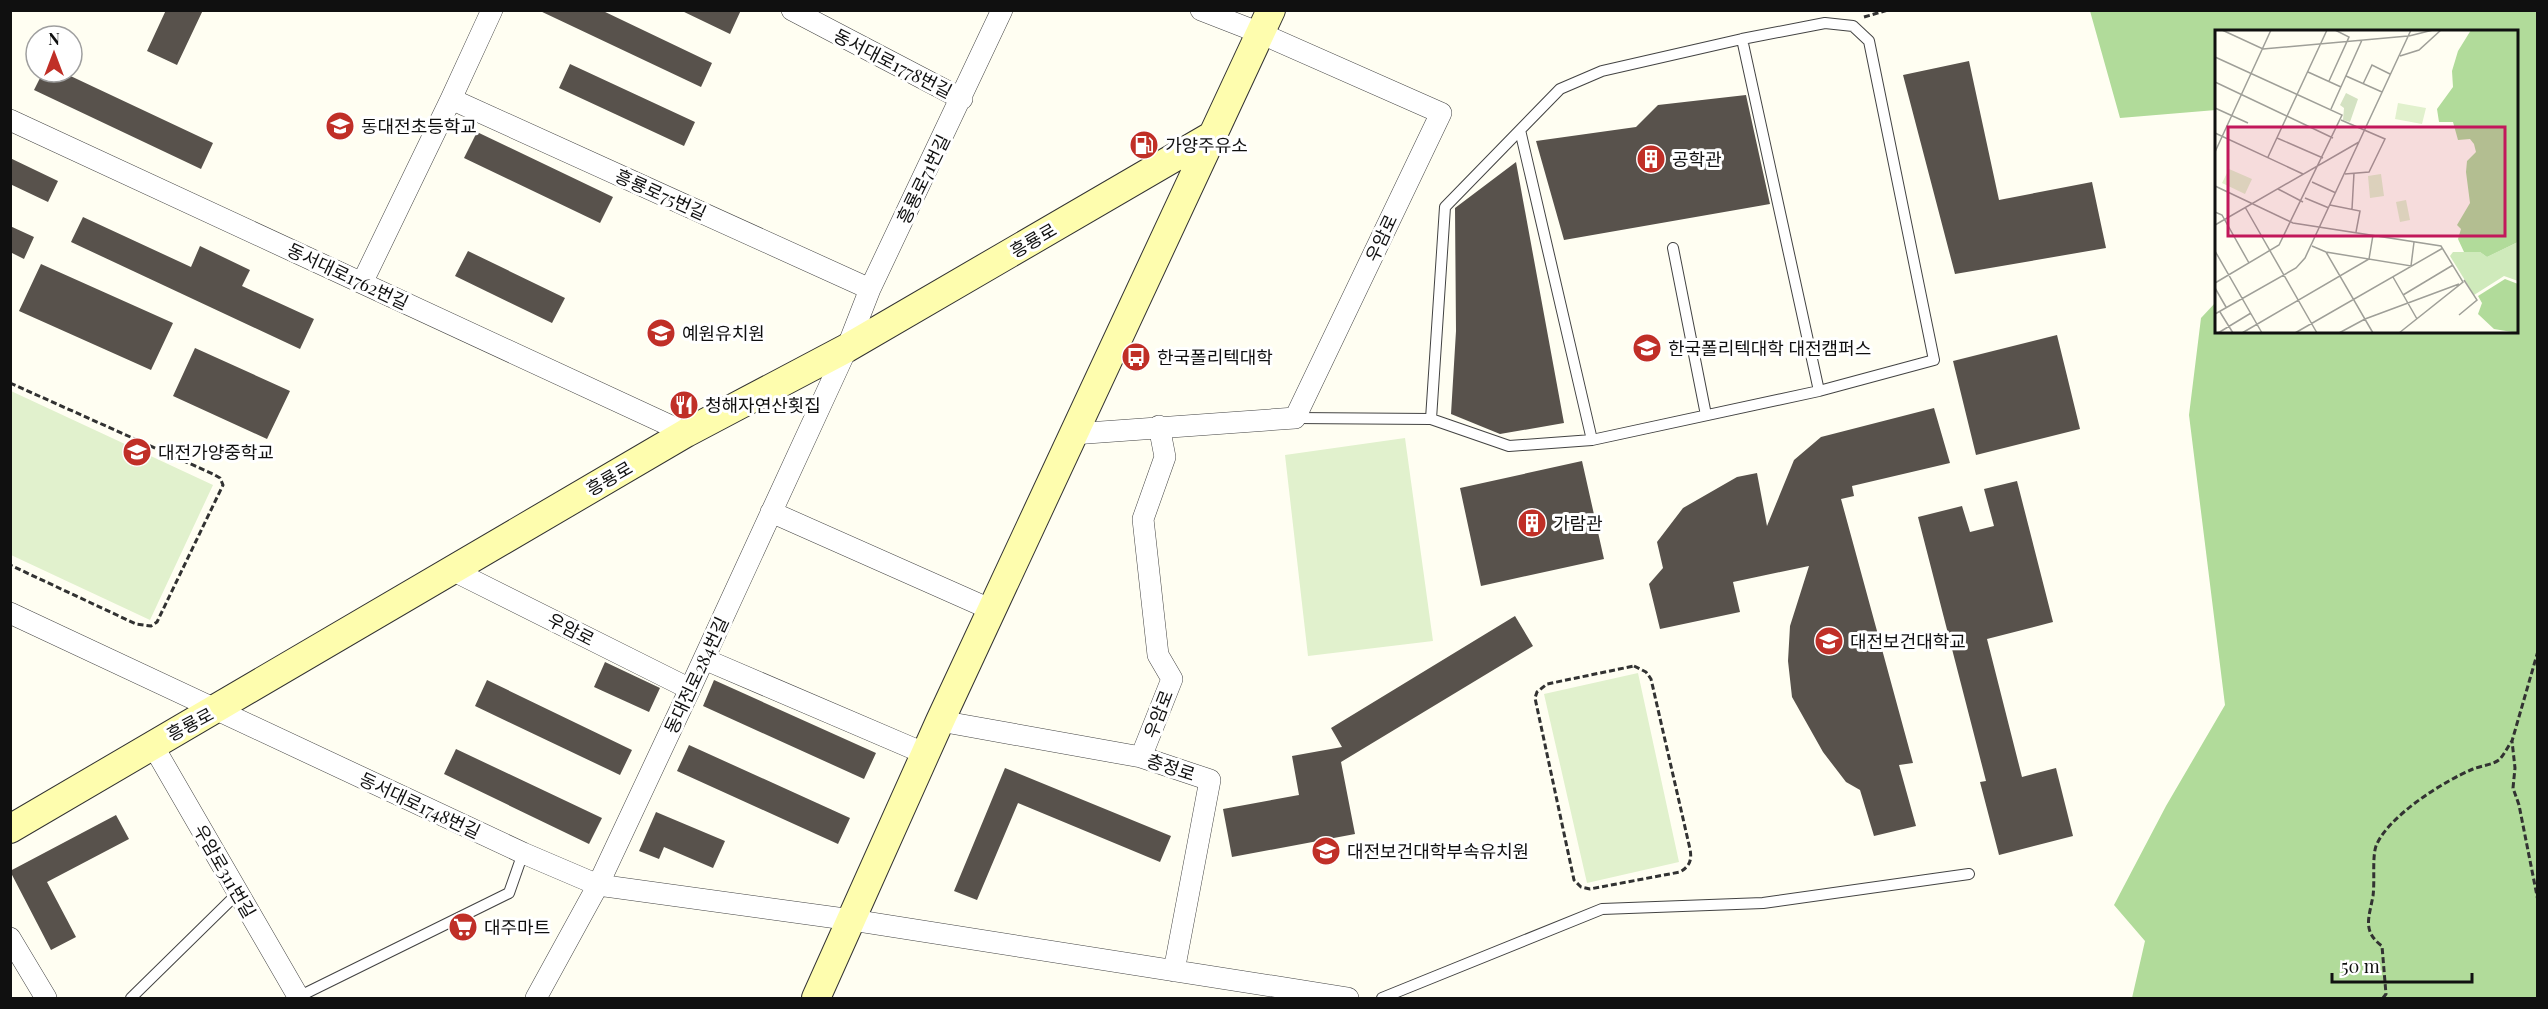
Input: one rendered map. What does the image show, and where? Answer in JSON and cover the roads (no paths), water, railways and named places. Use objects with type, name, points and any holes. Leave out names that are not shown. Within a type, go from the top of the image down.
[{"type":"main road","points":[[816,999],[940,721],[1266,22]]},
{"type":"main road","name":"흥룡로","points":[[10,829],[153,744],[217,710],[686,433],[847,348],[1213,135]]},
{"type":"street","points":[[362,283],[452,99],[492,10]]},
{"type":"street","name":"동서대로1778번길","points":[[792,10],[962,99]]},
{"type":"street","name":"흥룡로71번길","points":[[847,348],[870,289],[962,99],[1002,10]]},
{"type":"street","name":"우암로","points":[[1201,10],[1266,22],[1441,113],[1295,418]]},
{"type":"street","name":"흥룡로75번길","points":[[452,99],[870,289]]},
{"type":"street","name":"동서대로1762번길","points":[[10,120],[686,433]]},
{"type":"street","name":"동대전로284번길","points":[[536,999],[598,885],[847,348]]},
{"type":"street","points":[[1074,434],[1159,426],[1295,418]]},
{"type":"street","name":"우암로","points":[[1141,757],[1172,679],[1158,655],[1143,519],[1165,457],[1159,426]]},
{"type":"street","points":[[771,512],[992,610]]},
{"type":"street","name":"우암로","points":[[452,570],[690,689]]},
{"type":"street","name":"동서대로1748번길","points":[[10,613],[523,853],[598,885],[852,920]]},
{"type":"street","points":[[704,659],[926,754]]},
{"type":"street","name":"충정로","points":[[940,721],[1141,757],[1210,780],[1174,971]]},
{"type":"street","name":"우암로311번길","points":[[153,744],[298,998]]},
{"type":"street","points":[[852,920],[1348,999]]},
{"type":"street","points":[[10,938],[46,999]]},
{"type":"lane","points":[[1295,418],[1431,419],[1509,446],[1592,440],[1819,391],[1934,360],[1869,41],[1853,26],[1825,23],[1742,39],[1602,71],[1560,89],[1445,207],[1431,419]]},
{"type":"lane","points":[[1742,39],[1819,391]]},
{"type":"lane","points":[[1520,130],[1592,440]]},
{"type":"lane","points":[[1673,248],[1706,415]]},
{"type":"lane","name":"우암로311번길","points":[[298,998],[509,893],[523,853]]},
{"type":"lane","points":[[1382,999],[1602,909],[1763,903],[1969,874]]},
{"type":"lane","points":[[130,999],[238,893]]},
{"type":"place","name":"동대전초등학교","points":[[340,126]]},
{"type":"place","name":"가양주유소","points":[[1144,145]]},
{"type":"place","name":"공학관","points":[[1651,159]]},
{"type":"place","name":"예원유치원","points":[[661,333]]},
{"type":"place","name":"한국폴리텍대학 대전캠퍼스","points":[[1647,348]]},
{"type":"place","name":"한국폴리텍대학","points":[[1136,357]]},
{"type":"place","name":"청해자연산횟집","points":[[684,405]]},
{"type":"place","name":"대전가양중학교","points":[[137,452]]},
{"type":"place","name":"가람관","points":[[1532,523]]},
{"type":"place","name":"대전보건대학교","points":[[1829,641]]},
{"type":"place","name":"대전보건대학부속유치원","points":[[1326,851]]},
{"type":"place","name":"대주마트","points":[[463,927]]}]
